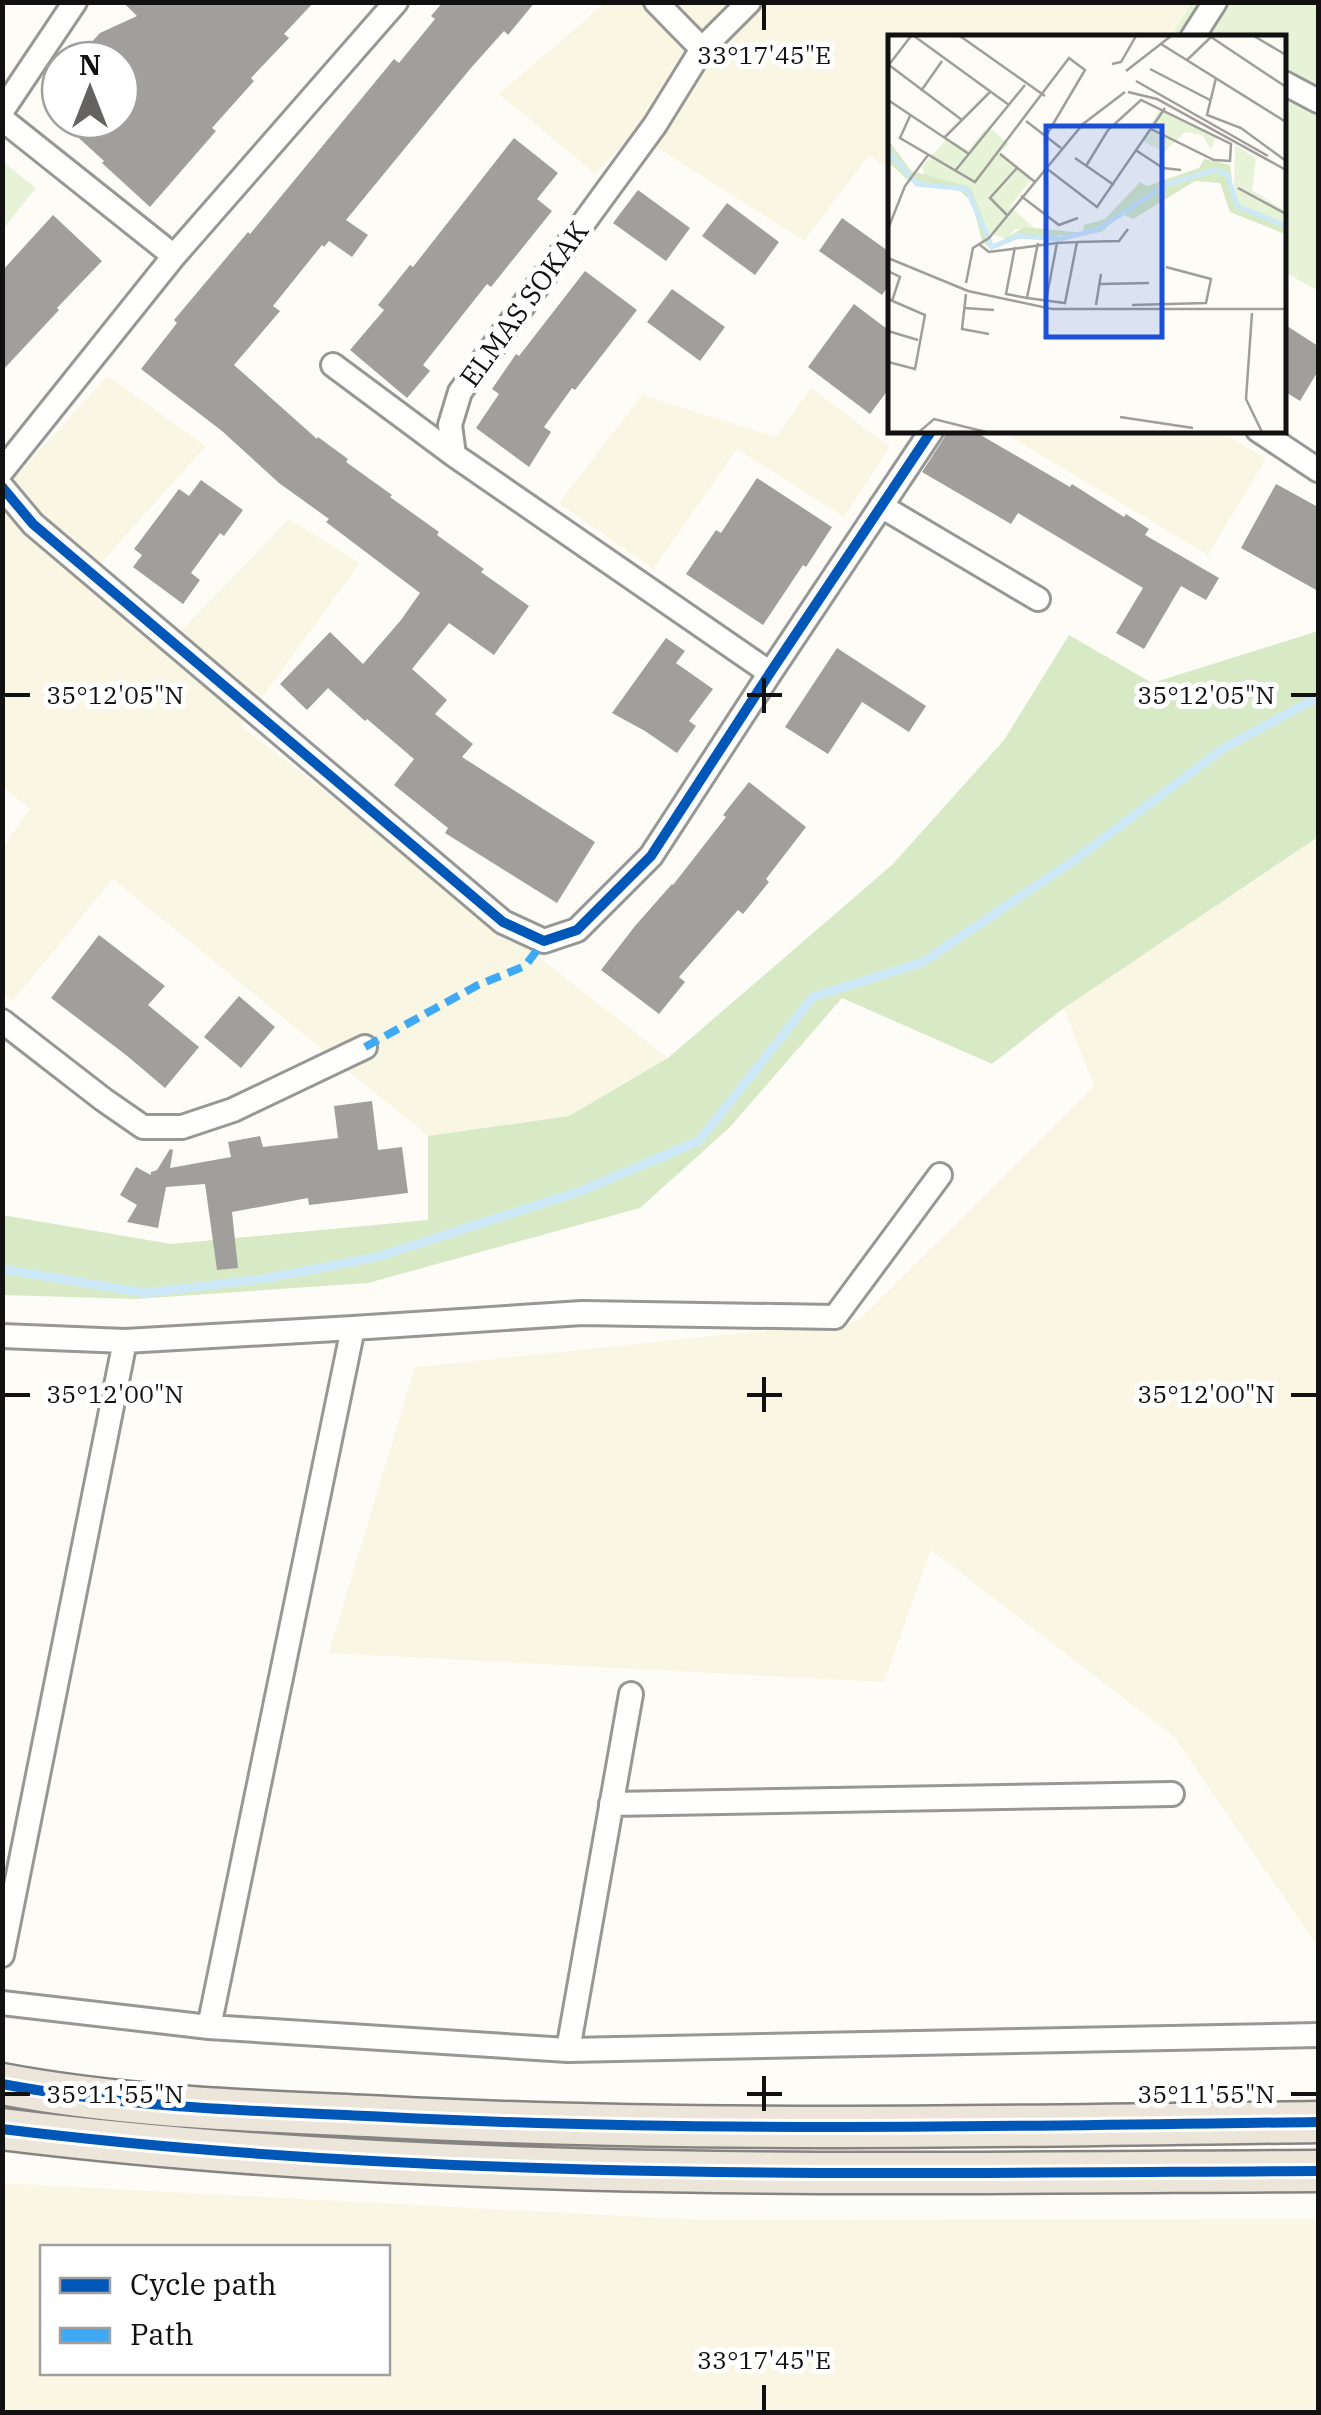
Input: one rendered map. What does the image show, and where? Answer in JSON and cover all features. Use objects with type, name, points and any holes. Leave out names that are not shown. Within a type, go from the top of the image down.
[{"type":"highway","points":[[2,2082],[64,2096],[144,2104],[519,2124],[820,2127],[1318,2122]]},
{"type":"highway","points":[[2,2129],[262,2156],[655,2172],[1318,2171]]},
{"type":"street","points":[[75,2],[2,115],[174,256]]},
{"type":"street","points":[[2,472],[174,256],[396,2]]},
{"type":"street","points":[[656,2],[702,49]]},
{"type":"street","name":"ELMAS SOKAK","points":[[454,455],[450,425],[460,392],[655,125],[702,49],[749,2]]},
{"type":"street","points":[[1195,35],[1215,2]]},
{"type":"street","points":[[1286,84],[1318,101]]},
{"type":"street","points":[[333,366],[454,455],[770,672]]},
{"type":"street","points":[[2,487],[33,524],[472,896],[503,922],[544,942],[577,930],[652,856],[931,432]]},
{"type":"street","points":[[1261,432],[1318,470]]},
{"type":"street","points":[[881,506],[1038,598]]},
{"type":"street","points":[[2,1021],[143,1127],[182,1127],[233,1110],[365,1047]]},
{"type":"street","points":[[2,1336],[125,1341],[582,1312],[834,1317],[940,1175]]},
{"type":"street","points":[[209,2026],[353,1328]]},
{"type":"street","points":[[2,1955],[125,1341]]},
{"type":"street","points":[[568,2050],[631,1694]]},
{"type":"street","points":[[612,1804],[1172,1794]]},
{"type":"street","points":[[2,2004],[209,2026],[568,2050],[1318,2035]]},
{"type":"shaded area","points":[[605,3],[1191,3],[1171,35],[888,35],[888,169],[869,155],[804,241],[634,133],[595,174],[499,94]]},
{"type":"shaded area","points":[[108,376],[206,446],[91,574],[170,642],[289,519],[360,563],[241,726],[668,1058],[569,1116],[428,1136],[113,879],[13,1001],[3,993],[3,847],[30,809],[3,787],[2,491]]},
{"type":"shaded area","points":[[811,388],[890,447],[844,517],[737,449],[653,569],[559,503],[642,395],[776,437]]},
{"type":"shaded area","points":[[1002,432],[1222,432],[1266,459],[1208,555]]},
{"type":"shaded area","points":[[1318,837],[1318,1947],[1174,1737],[931,1550],[884,1682],[329,1653],[415,1367],[858,1321],[1094,1086],[1064,1008]]},
{"type":"shaded area","points":[[2,2183],[701,2220],[1318,2219],[1318,2412],[3,2412]]},
{"type":"green space","points":[[1191,3],[1318,3],[1318,291],[1286,273],[1286,35],[1172,35]]},
{"type":"green space","points":[[3,162],[36,188],[3,229]]},
{"type":"green space","points":[[1318,631],[1318,837],[1064,1008],[992,1064],[842,998],[730,1127],[640,1208],[368,1283],[136,1299],[3,1295],[2,1215],[171,1244],[428,1220],[428,1136],[569,1116],[668,1058],[893,864],[1004,740],[1069,635],[1152,683]]},
{"type":"building","points":[[123,2],[314,2],[284,34],[289,38],[212,128],[216,131],[150,207],[81,140],[140,140],[140,40],[94,40],[137,16]]},
{"type":"building","points":[[443,2],[535,2],[508,35],[504,31],[470,69],[346,220],[368,235],[352,257],[329,241],[322,245],[273,306],[280,311],[234,365],[317,439],[348,459],[346,462],[484,569],[481,572],[529,606],[494,655],[449,623],[412,669],[447,700],[435,714],[473,744],[462,757],[595,842],[557,903],[445,833],[448,828],[394,785],[414,759],[328,688],[307,710],[280,684],[330,632],[363,664],[420,593],[326,522],[329,519],[279,483],[222,431],[141,369],[177,323],[174,320],[394,59],[399,63],[435,19],[431,16]]},
{"type":"building","points":[[514,138],[558,173],[537,199],[552,211],[423,365],[430,371],[407,398],[350,350],[384,310],[378,305],[410,265],[413,267]]},
{"type":"building","points":[[638,190],[690,228],[666,261],[613,223]]},
{"type":"building","points":[[727,203],[779,242],[755,275],[702,236]]},
{"type":"building","points":[[53,215],[102,261],[2,371],[2,271]]},
{"type":"building","points":[[842,218],[888,251],[888,286],[882,295],[819,251]]},
{"type":"building","points":[[585,271],[637,310],[544,427],[551,432],[529,467],[476,428],[499,394],[492,389],[516,354],[519,356]]},
{"type":"building","points":[[672,289],[725,327],[700,361],[647,322]]},
{"type":"building","points":[[854,304],[888,330],[888,390],[870,414],[808,367]]},
{"type":"building","points":[[1286,325],[1318,346],[1318,371],[1300,401],[1286,392]]},
{"type":"building","points":[[946,432],[975,432],[1124,517],[1126,514],[1149,529],[1145,535],[1219,578],[1206,600],[1181,586],[1144,649],[1116,633],[1143,588],[1018,513],[1011,524],[922,472]]},
{"type":"building","points":[[757,478],[832,527],[763,625],[686,574],[716,530],[721,533]]},
{"type":"building","points":[[201,480],[243,510],[224,536],[220,533],[191,573],[200,580],[183,604],[133,567],[142,555],[134,549],[179,489],[189,496]]},
{"type":"building","points":[[1276,484],[1318,507],[1318,591],[1241,548]]},
{"type":"building","points":[[666,638],[685,651],[676,663],[713,689],[689,721],[696,726],[677,753],[612,713]]},
{"type":"building","points":[[837,648],[926,706],[909,732],[862,702],[828,754],[785,727]]},
{"type":"building","points":[[749,782],[806,827],[743,914],[738,910],[679,977],[685,982],[659,1014],[601,970],[673,885]]},
{"type":"building","points":[[99,935],[165,986],[148,1005],[199,1047],[165,1088],[51,998]]},
{"type":"building","points":[[239,996],[275,1027],[241,1068],[204,1037]]},
{"type":"building","points":[[372,1101],[378,1150],[402,1147],[408,1193],[309,1205],[308,1198],[232,1212],[238,1268],[217,1270],[205,1184],[166,1187],[158,1228],[127,1222],[137,1205],[120,1195],[136,1167],[151,1175],[170,1149],[170,1168],[231,1157],[228,1142],[260,1136],[263,1147],[338,1138],[334,1106]]},
{"type":"waterway","points":[[2,1269],[145,1293],[263,1279],[377,1257],[581,1191],[699,1141],[813,997],[923,962],[1076,859],[1224,748],[1318,697]]},
{"type":"marked path","points":[[365,1047],[478,985],[525,966],[544,941]]},
{"type":"cycle path","points":[[2,487],[33,524],[503,922],[544,941],[577,930],[651,856],[931,432]]},
{"type":"cycle path","points":[[2,2084],[194,2107],[503,2122],[852,2127],[1318,2122]]},
{"type":"cycle path","points":[[2,2129],[330,2159],[495,2167],[824,2173],[1318,2171]]}]
